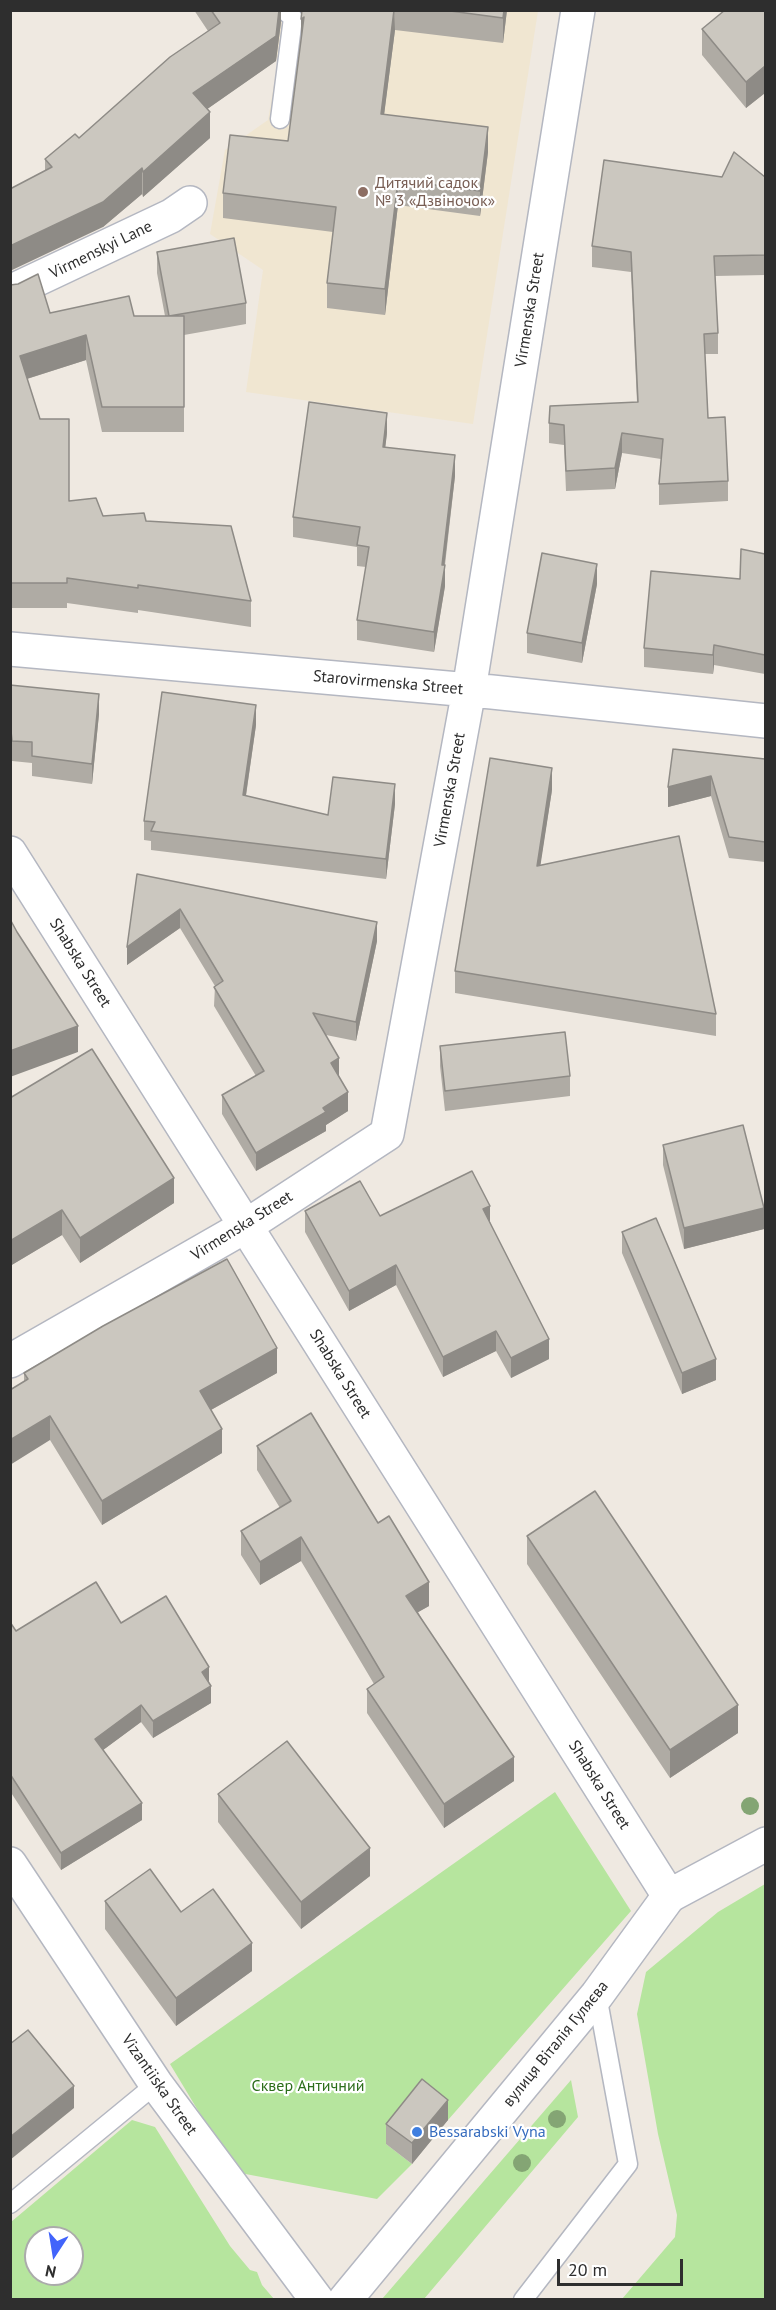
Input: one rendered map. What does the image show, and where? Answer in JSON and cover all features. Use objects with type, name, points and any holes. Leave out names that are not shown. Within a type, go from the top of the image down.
[{"type":"street","name":"Virmenska Street","points":[[10,1361],[246,1226],[387,1134],[468,690],[578,10]]},
{"type":"street","name":"Virmenskyi Lane","points":[[10,292],[171,216],[190,203]]},
{"type":"street","name":"Starovirmenska Street","points":[[10,649],[468,690],[765,721]]},
{"type":"street","name":"Shabska Street","points":[[10,852],[669,1896]]},
{"type":"street","name":"вулиця Віталія Гуляєва","points":[[345,2300],[597,1995],[669,1896],[765,1844]]},
{"type":"street","name":"Vizantiiska Street","points":[[10,1864],[156,2084],[317,2300]]},
{"type":"lane","points":[[280,119],[293,18],[284,10]]},
{"type":"lane","points":[[523,2300],[628,2164],[597,1995]]},
{"type":"lane","points":[[10,2204],[156,2084]]},
{"type":"shaded area","name":"Дитячий садок № 3 «Дзвіночок»","points":[[244,11],[538,11],[473,424],[246,392],[263,270],[210,234],[225,150],[268,120],[278,60]]},
{"type":"green space","name":"Сквер Античний","points":[[555,1792],[631,1911],[448,2120],[422,2100],[386,2144],[412,2164],[377,2199],[235,2172],[170,2064]]},
{"type":"green space","points":[[765,1884],[765,2299],[622,2299],[675,2237],[677,2215],[658,2134],[637,2014],[646,1972],[718,1912]]},
{"type":"green space","points":[[571,2080],[578,2117],[424,2299],[382,2299]]},
{"type":"green space","points":[[132,2120],[155,2127],[230,2246],[250,2270],[257,2272],[262,2285],[274,2299],[11,2299],[11,2222]]},
{"type":"building","points":[[211,10],[279,10],[276,36],[193,93],[210,112],[143,172],[142,168],[103,202],[10,246],[10,189],[52,167],[45,159],[75,134],[79,138],[170,57],[220,23]]},
{"type":"building","points":[[302,10],[394,10],[381,114],[488,127],[480,191],[398,180],[385,289],[327,283],[336,207],[223,193],[230,135],[288,141],[304,17],[301,19]]},
{"type":"building","points":[[443,10],[504,10],[503,18]]},
{"type":"building","points":[[725,10],[765,10],[765,66],[746,82],[702,29]]},
{"type":"building","points":[[734,152],[765,177],[765,255],[714,256],[718,333],[704,334],[708,418],[725,417],[728,481],[659,484],[663,439],[622,433],[615,468],[566,471],[564,425],[549,423],[550,406],[638,402],[631,252],[592,246],[604,160],[722,177]]},
{"type":"building","points":[[234,238],[246,303],[169,316],[157,252]]},
{"type":"building","points":[[38,274],[50,313],[129,296],[134,316],[184,316],[184,407],[102,407],[86,335],[20,356],[40,419],[69,419],[69,501],[96,498],[103,516],[144,513],[146,521],[231,526],[251,601],[138,585],[138,588],[67,578],[67,583],[10,583],[10,285],[18,284]]},
{"type":"building","points":[[309,402],[387,413],[383,447],[455,455],[442,565],[445,565],[434,632],[357,620],[369,547],[357,545],[360,527],[293,517]]},
{"type":"building","points":[[741,549],[765,554],[765,655],[714,645],[713,655],[644,648],[651,571],[740,579]]},
{"type":"building","points":[[542,553],[597,564],[582,643],[527,633]]},
{"type":"building","points":[[10,685],[99,694],[92,764],[32,756],[32,742],[12,741]]},
{"type":"building","points":[[162,692],[256,705],[243,795],[328,815],[333,777],[395,784],[386,859],[151,831],[155,822],[144,821]]},
{"type":"building","points":[[673,749],[765,759],[765,842],[729,837],[711,776],[668,787]]},
{"type":"building","points":[[490,758],[552,768],[537,866],[679,836],[716,1014],[455,971]]},
{"type":"building","points":[[137,874],[377,922],[356,1022],[313,1013],[339,1058],[331,1063],[348,1092],[323,1108],[326,1112],[256,1153],[222,1095],[264,1071],[214,987],[223,981],[180,909],[127,947]]},
{"type":"building","points":[[10,919],[78,1026],[10,1051]]},
{"type":"building","points":[[565,1032],[570,1076],[445,1091],[440,1046]]},
{"type":"building","points":[[92,1049],[174,1178],[80,1238],[62,1210],[10,1241],[10,1098]]},
{"type":"building","points":[[743,1125],[764,1208],[684,1228],[663,1145]]},
{"type":"building","points":[[472,1171],[490,1206],[483,1209],[549,1339],[511,1358],[496,1331],[443,1357],[396,1265],[349,1291],[305,1211],[360,1181],[380,1216]]},
{"type":"building","points":[[656,1218],[716,1359],[682,1373],[622,1232]]},
{"type":"building","points":[[227,1259],[277,1348],[200,1391],[222,1429],[102,1501],[50,1416],[10,1440],[10,1390],[28,1379],[24,1373],[103,1326]]},
{"type":"building","points":[[311,1413],[378,1523],[389,1516],[429,1582],[406,1596],[514,1757],[444,1804],[367,1689],[384,1677],[301,1537],[260,1562],[241,1531],[291,1501],[257,1446]]},
{"type":"building","points":[[595,1491],[738,1705],[670,1750],[527,1536]]},
{"type":"building","points":[[96,1582],[121,1623],[166,1596],[209,1667],[202,1672],[211,1686],[153,1721],[141,1705],[95,1739],[142,1803],[61,1853],[10,1774],[10,1622],[16,1631]]},
{"type":"building","points":[[287,1741],[370,1848],[301,1902],[218,1794]]},
{"type":"building","points":[[150,1869],[181,1912],[213,1889],[252,1943],[176,1998],[105,1901]]},
{"type":"building","points":[[28,2030],[74,2086],[10,2137],[10,2044]]},
{"type":"building","points":[[422,2079],[448,2100],[412,2143],[386,2124]]},
{"type":"place","name":"Дитячий садок № 3 «Дзвіночок»","points":[[363,192]]},
{"type":"place","name":"Bessarabski Vyna","points":[[417,2132]]}]
